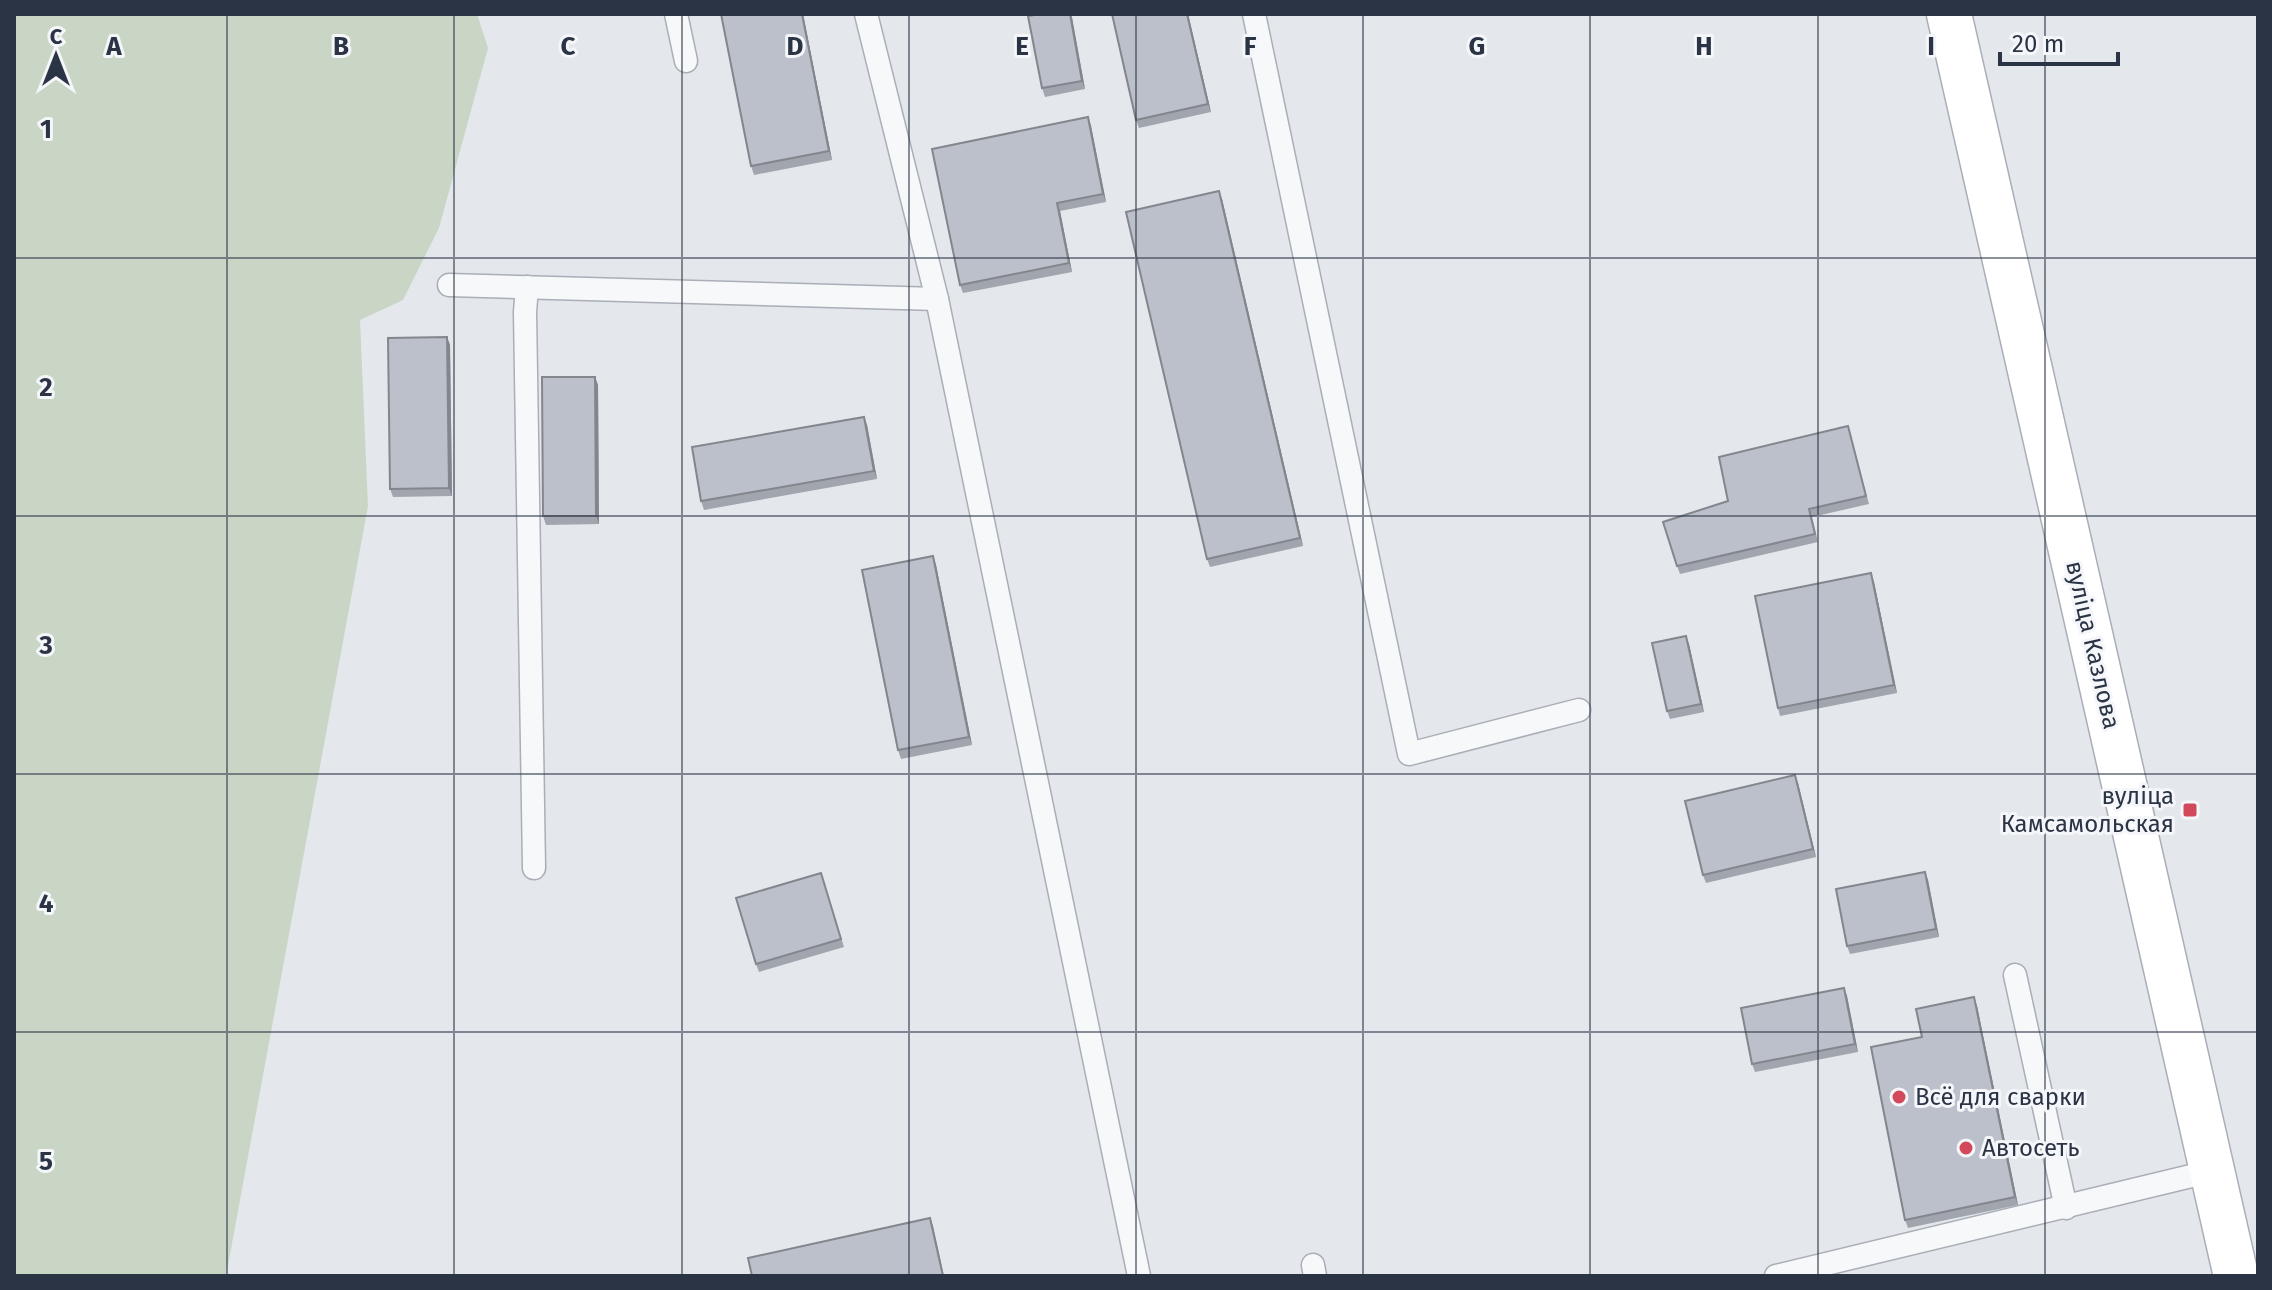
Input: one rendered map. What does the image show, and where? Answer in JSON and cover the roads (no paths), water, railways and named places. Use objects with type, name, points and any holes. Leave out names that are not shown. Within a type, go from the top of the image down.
[{"type":"main road","name":"вуліца Казлова","points":[[1949,14],[2236,1276]]},
{"type":"lane","points":[[676,14],[686,61]]},
{"type":"lane","points":[[866,14],[937,299],[1139,1276]]},
{"type":"lane","points":[[1254,14],[1409,754],[1579,710]]},
{"type":"lane","points":[[449,285],[937,299]]},
{"type":"lane","points":[[527,287],[534,868]]},
{"type":"lane","points":[[2015,975],[2066,1208]]},
{"type":"lane","points":[[1776,1276],[2212,1171]]},
{"type":"place","name":"вуліца Камсамольская","points":[[2190,810]]},
{"type":"place","name":"Всё для сварки","points":[[1899,1097]]},
{"type":"place","name":"Автосеть","points":[[1966,1148]]}]
